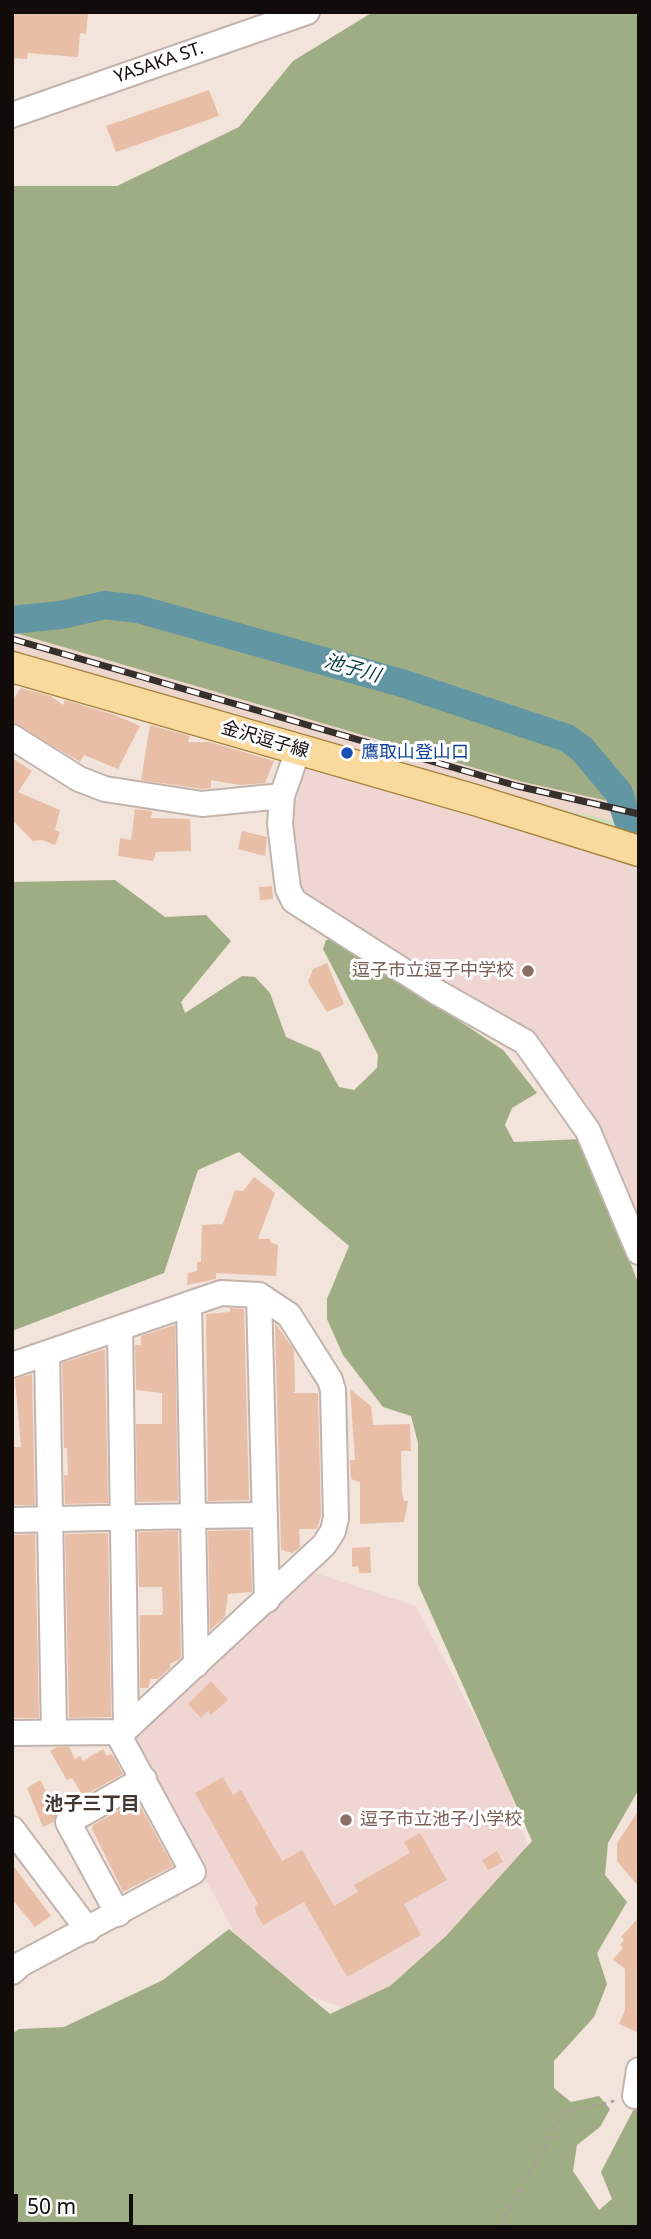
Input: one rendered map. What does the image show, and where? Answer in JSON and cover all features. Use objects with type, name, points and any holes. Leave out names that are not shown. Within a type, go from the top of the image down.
[{"type":"main road","name":"金沢逗子線","points":[[12,667],[639,851]]},
{"type":"street","name":"YASAKA ST.","points":[[12,115],[307,12]]},
{"type":"street","points":[[12,737],[79,779],[105,789],[202,804],[282,796]]},
{"type":"street","points":[[298,750],[282,796],[280,824],[288,889],[294,901],[435,991],[525,1042],[588,1130],[639,1252]]},
{"type":"street","points":[[12,1365],[189,1304],[235,1292],[259,1295],[289,1315],[330,1380],[333,1390],[335,1493],[332,1531],[324,1545],[122,1730],[12,1733]]},
{"type":"street","points":[[259,1295],[267,1600]]},
{"type":"street","points":[[189,1304],[196,1665]]},
{"type":"street","points":[[15,1965],[88,1930],[194,1872],[144,1779],[122,1730],[120,1328]]},
{"type":"street","points":[[47,1353],[54,1732]]},
{"type":"street","points":[[12,1520],[265,1515]]},
{"type":"street","points":[[118,1914],[68,1822],[144,1779]]},
{"type":"street","points":[[12,1829],[88,1930]]},
{"type":"street","points":[[635,2096],[639,2070]]},
{"type":"path","points":[[499,2227],[564,2112],[635,2096]]},
{"type":"shaded area","points":[[12,632],[519,781],[612,802],[619,822],[514,799],[12,654]]},
{"type":"shaded area","name":"逗子市立逗子中学校","points":[[305,765],[639,868],[639,1237],[548,1067],[306,903],[294,882],[288,836]]},
{"type":"shaded area","name":"逗子市立池子小学校","points":[[306,1570],[416,1606],[505,1775],[534,1865],[377,2021],[273,1981],[234,1931],[130,1744],[130,1734]]},
{"type":"green space","points":[[373,12],[639,12],[639,808],[519,781],[12,632],[12,186],[117,186],[239,127],[293,61]]},
{"type":"green space","points":[[514,799],[619,822],[619,833]]},
{"type":"green space","points":[[115,880],[165,917],[206,915],[231,941],[181,1002],[185,1013],[242,976],[255,977],[270,993],[286,1037],[320,1052],[339,1087],[354,1090],[377,1068],[378,1055],[323,949],[326,940],[335,938],[503,1050],[537,1093],[512,1108],[505,1125],[514,1142],[582,1139],[639,1285],[639,1789],[608,1843],[605,1875],[627,1902],[597,1953],[607,1984],[594,2017],[554,2061],[554,2088],[571,2102],[599,2096],[610,2109],[600,2127],[577,2145],[573,2171],[599,2210],[612,2199],[601,2172],[639,2099],[639,2227],[12,2227],[12,2034],[19,2029],[64,2027],[163,1980],[229,1929],[330,2014],[390,1986],[446,1936],[532,1841],[418,1584],[418,1443],[411,1416],[383,1407],[343,1355],[327,1319],[327,1299],[349,1246],[239,1152],[198,1170],[164,1273],[12,1331],[12,882]]},
{"type":"building","points":[[12,12],[88,12],[86,34],[80,33],[78,57],[28,53],[27,59],[12,58]]},
{"type":"building","points":[[209,90],[219,116],[116,152],[106,126]]},
{"type":"building","points":[[21,688],[51,696],[63,705],[65,700],[115,715],[140,726],[118,769],[84,755],[80,762],[12,722],[12,701]]},
{"type":"building","points":[[150,725],[190,736],[188,742],[210,742],[274,761],[265,783],[240,785],[211,780],[211,788],[202,789],[141,780]]},
{"type":"building","points":[[12,758],[32,771],[18,792],[60,810],[55,830],[60,832],[55,845],[42,840],[33,841],[12,820]]},
{"type":"building","points":[[135,809],[152,811],[151,818],[190,819],[191,851],[156,852],[153,861],[118,856],[120,838],[131,840]]},
{"type":"building","points":[[242,831],[267,837],[265,856],[238,849]]},
{"type":"building","points":[[272,886],[273,899],[260,900],[259,887]]},
{"type":"building","points":[[327,963],[344,1004],[327,1012],[308,982],[313,969]]},
{"type":"building","points":[[254,1177],[275,1193],[258,1239],[270,1239],[270,1242],[278,1245],[276,1276],[216,1273],[216,1279],[187,1285],[188,1273],[197,1271],[197,1262],[201,1262],[202,1225],[223,1224],[235,1190],[243,1191]]},
{"type":"building","points":[[230,1308],[244,1309],[249,1500],[208,1501],[206,1314],[230,1312]]},
{"type":"building","points":[[275,1323],[294,1350],[295,1392],[292,1393],[318,1393],[321,1516],[317,1529],[299,1529],[300,1547],[293,1553],[281,1550]]},
{"type":"building","points":[[175,1325],[178,1501],[137,1502],[136,1424],[162,1424],[162,1393],[136,1390],[135,1345],[141,1345],[141,1336]]},
{"type":"building","points":[[105,1349],[108,1503],[65,1504],[64,1475],[68,1475],[67,1448],[64,1448],[62,1363]]},
{"type":"building","points":[[32,1374],[35,1505],[12,1505],[12,1447],[21,1447],[15,1379]]},
{"type":"building","points":[[350,1389],[371,1406],[373,1425],[410,1424],[411,1451],[401,1451],[402,1493],[404,1501],[408,1501],[404,1522],[360,1524],[360,1482],[351,1479],[350,1460],[355,1460]]},
{"type":"building","points":[[250,1530],[252,1592],[228,1594],[225,1617],[210,1630],[208,1531]]},
{"type":"building","points":[[178,1531],[181,1658],[170,1664],[170,1668],[158,1679],[151,1679],[148,1688],[140,1688],[140,1615],[162,1615],[163,1611],[162,1587],[139,1587],[138,1532]]},
{"type":"building","points":[[108,1533],[111,1717],[69,1718],[65,1534]]},
{"type":"building","points":[[35,1534],[39,1718],[12,1718],[12,1535]]},
{"type":"building","points":[[370,1547],[371,1573],[359,1573],[358,1566],[352,1567],[352,1548]]},
{"type":"building","points":[[211,1681],[228,1700],[211,1715],[208,1711],[201,1718],[188,1704]]},
{"type":"building","points":[[57,1747],[69,1747],[75,1759],[80,1756],[83,1761],[103,1749],[107,1756],[111,1754],[114,1757],[123,1774],[83,1796],[72,1778],[67,1780],[50,1751]]},
{"type":"building","points":[[223,1777],[233,1795],[241,1790],[282,1861],[302,1850],[334,1906],[358,1892],[354,1885],[410,1853],[404,1842],[420,1833],[447,1880],[404,1904],[421,1935],[347,1977],[304,1902],[263,1925],[256,1913],[255,1906],[258,1904],[195,1793]]},
{"type":"building","points":[[40,1780],[58,1812],[53,1822],[43,1827],[27,1788]]},
{"type":"building","points":[[137,1800],[173,1866],[123,1892],[92,1829],[93,1825]]},
{"type":"building","points":[[639,1810],[639,1887],[617,1861],[617,1843]]},
{"type":"building","points":[[497,1851],[503,1862],[488,1870],[482,1860]]},
{"type":"building","points":[[12,1864],[51,1916],[35,1927],[12,1899]]},
{"type":"building","points":[[639,1917],[639,2033],[619,2024],[625,2010],[625,1969],[613,1959],[623,1948],[620,1945],[624,1940],[621,1937]]},
{"type":"waterway","name":"池子川","points":[[12,620],[61,615],[105,605],[138,609],[405,684],[567,738],[582,749],[619,793],[632,833],[639,834]]},
{"type":"railway","points":[[12,639],[517,786],[639,814]]},
{"type":"place","name":"鷹取山登山口","points":[[347,753]]},
{"type":"place","name":"逗子市立逗子中学校","points":[[528,971]]},
{"type":"place","name":"逗子市立池子小学校","points":[[346,1820]]},
{"type":"district","name":"池子三丁目","points":[[92,1805]]}]
